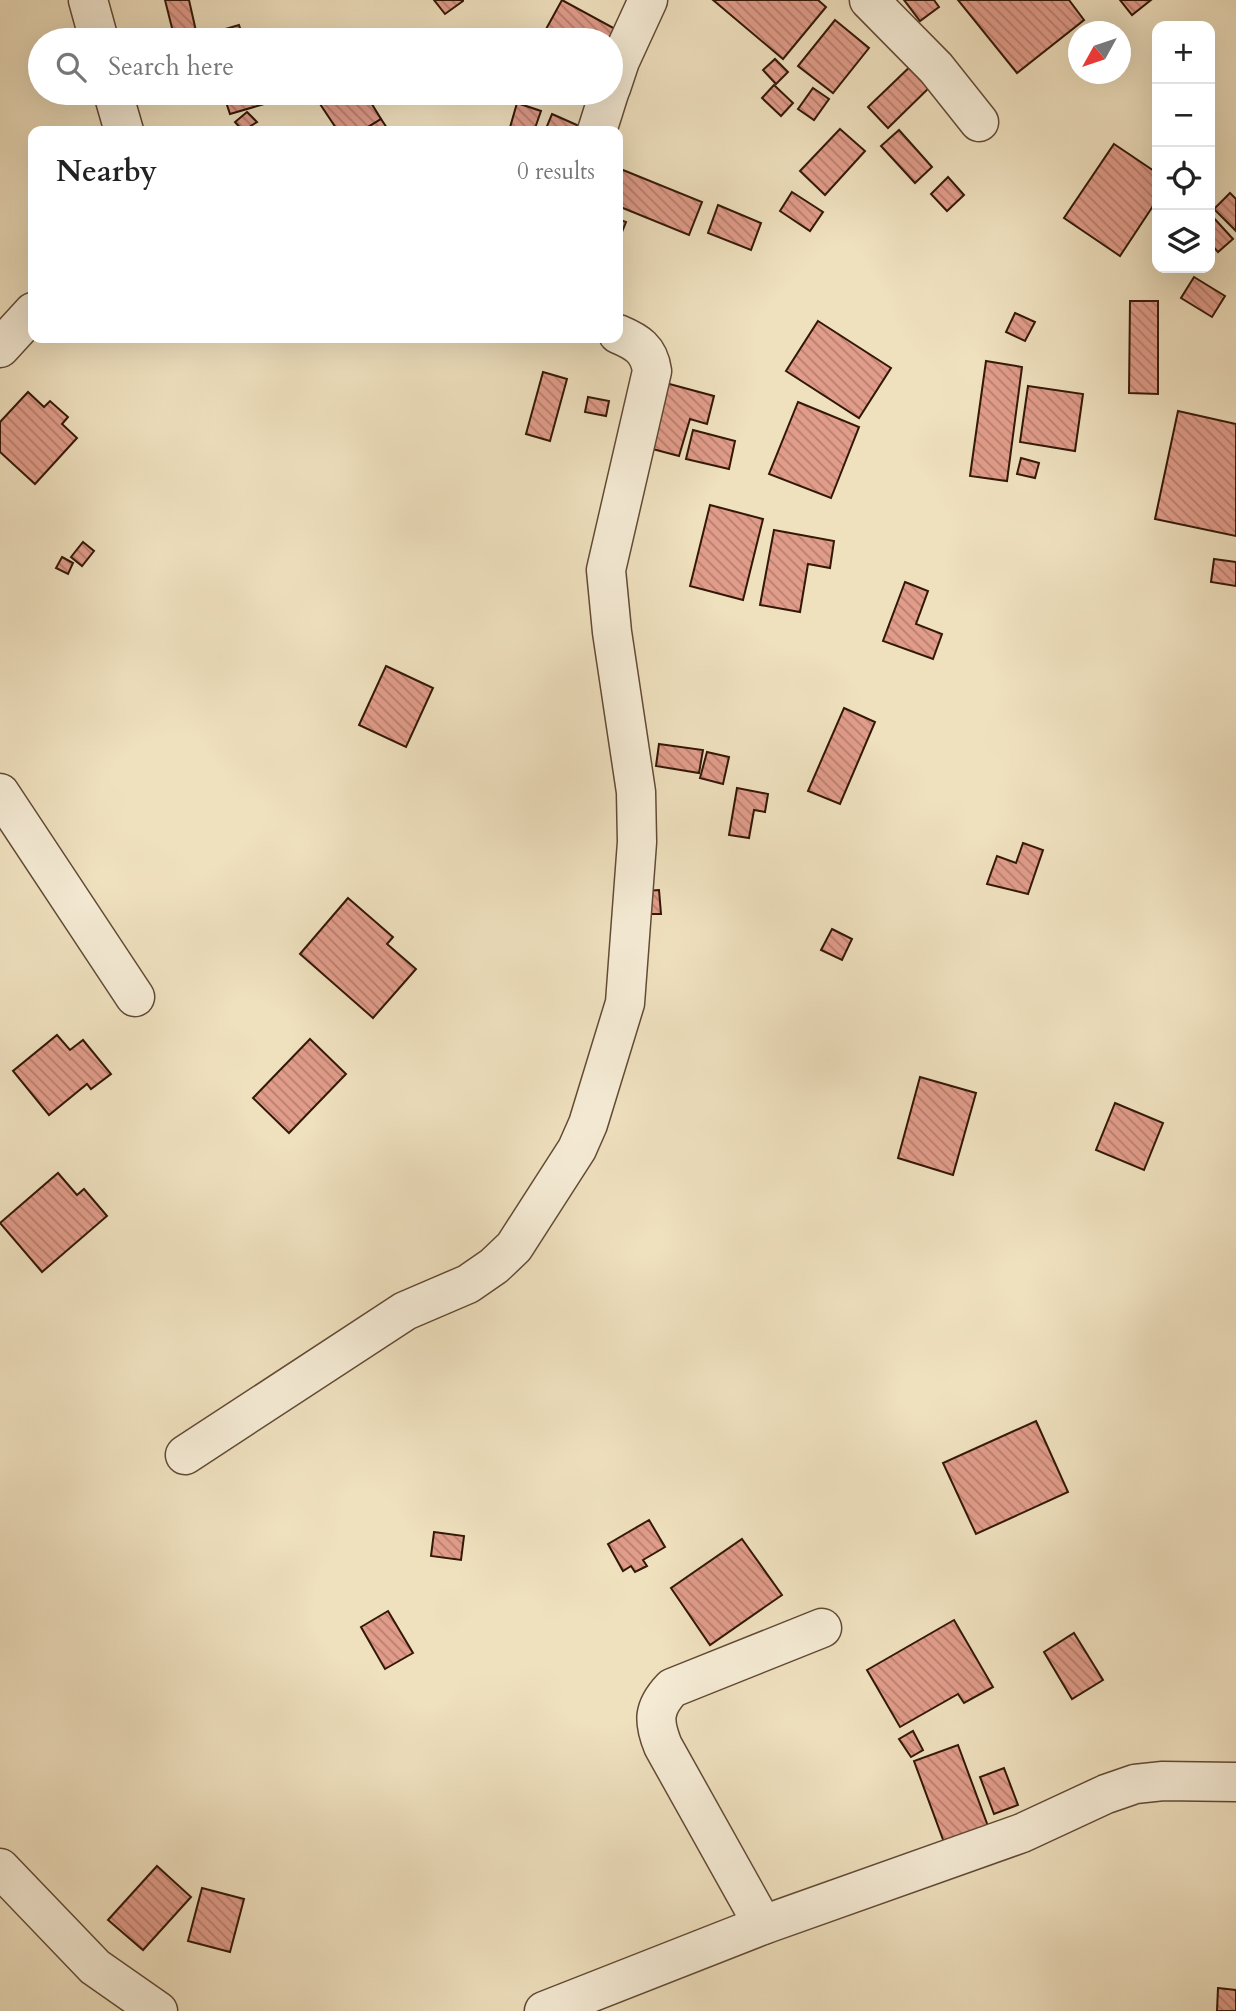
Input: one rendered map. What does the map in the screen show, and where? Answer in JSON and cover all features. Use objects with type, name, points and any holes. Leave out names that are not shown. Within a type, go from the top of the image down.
[{"type":"street","points":[[88,0],[96,28]]},
{"type":"street","points":[[623,55],[649,0]]},
{"type":"street","points":[[869,0],[936,68],[979,122]]},
{"type":"street","points":[[116,105],[123,126]]},
{"type":"street","points":[[599,126],[605,105]]},
{"type":"street","points":[[0,348],[28,317]]},
{"type":"street","points":[[185,1455],[405,1311],[468,1284],[494,1266],[514,1247],[577,1149],[589,1124],[625,1003],[637,842],[636,792],[612,632],[606,570],[652,371],[650,359],[643,347],[623,337]]},
{"type":"street","points":[[0,793],[135,997]]},
{"type":"street","points":[[763,1925],[663,1746],[654,1724],[657,1704],[672,1688],[822,1628]]},
{"type":"street","points":[[544,2011],[763,1925],[1022,1833],[1125,1787],[1163,1781],[1236,1782]]},
{"type":"street","points":[[0,1868],[95,1967],[158,2011]]},
{"type":"building","points":[[165,0],[189,0],[195,28],[172,28]]},
{"type":"building","points":[[434,0],[463,0],[463,1],[445,14]]},
{"type":"building","points":[[562,0],[613,28],[547,28]]},
{"type":"building","points":[[713,0],[818,0],[826,7],[783,59]]},
{"type":"building","points":[[904,0],[934,0],[939,7],[920,21]]},
{"type":"building","points":[[958,0],[1069,0],[1084,20],[1068,21],[1068,33],[1017,73]]},
{"type":"building","points":[[1120,0],[1151,0],[1132,15]]},
{"type":"building","points":[[835,20],[869,48],[833,93],[798,66]]},
{"type":"building","points":[[775,59],[788,72],[776,84],[763,70]]},
{"type":"building","points":[[917,60],[937,80],[888,128],[868,107]]},
{"type":"building","points":[[774,85],[793,103],[781,116],[762,98]]},
{"type":"building","points":[[813,88],[829,99],[814,120],[798,109]]},
{"type":"building","points":[[227,105],[261,105],[230,114]]},
{"type":"building","points":[[321,105],[372,105],[381,119],[369,126],[335,126]]},
{"type":"building","points":[[516,105],[541,111],[536,126],[510,126]]},
{"type":"building","points":[[247,112],[257,122],[251,126],[239,126],[235,122]]},
{"type":"building","points":[[552,114],[579,126],[547,126]]},
{"type":"building","points":[[381,119],[386,126],[370,126]]},
{"type":"building","points":[[840,129],[865,151],[825,195],[800,171]]},
{"type":"building","points":[[899,130],[932,167],[915,183],[881,146]]},
{"type":"building","points":[[1114,144],[1152,170],[1152,208],[1120,256],[1064,218]]},
{"type":"building","points":[[623,170],[702,202],[689,235],[623,208]]},
{"type":"building","points":[[948,177],[964,195],[947,211],[931,194]]},
{"type":"building","points":[[792,192],[823,212],[810,231],[780,211]]},
{"type":"building","points":[[1230,193],[1236,199],[1236,231],[1215,210]]},
{"type":"building","points":[[718,205],[761,223],[751,250],[708,233]]},
{"type":"building","points":[[1215,219],[1233,239],[1218,252],[1215,249]]},
{"type":"building","points":[[1194,277],[1225,296],[1212,317],[1181,298]]},
{"type":"building","points":[[1130,301],[1158,301],[1158,394],[1129,393]]},
{"type":"building","points":[[1015,313],[1035,322],[1025,341],[1006,332]]},
{"type":"building","points":[[818,321],[891,368],[859,418],[786,371]]},
{"type":"building","points":[[986,361],[1022,367],[1007,481],[970,476]]},
{"type":"building","points":[[543,372],[567,379],[550,441],[526,434]]},
{"type":"building","points":[[662,382],[714,396],[707,424],[690,419],[679,456],[645,447]]},
{"type":"building","points":[[1028,386],[1083,394],[1075,451],[1020,442]]},
{"type":"building","points":[[28,392],[44,407],[50,401],[68,417],[62,424],[77,438],[35,484],[0,452],[0,422]]},
{"type":"building","points":[[588,397],[609,401],[606,416],[585,412]]},
{"type":"building","points":[[798,402],[859,427],[831,498],[769,474]]},
{"type":"building","points":[[1178,411],[1236,424],[1236,536],[1155,519]]},
{"type":"building","points":[[693,430],[735,441],[729,469],[686,459]]},
{"type":"building","points":[[1021,458],[1039,463],[1035,478],[1017,474]]},
{"type":"building","points":[[710,505],[763,519],[743,600],[690,586]]},
{"type":"building","points":[[774,530],[834,541],[830,568],[808,564],[800,612],[760,605]]},
{"type":"building","points":[[83,542],[94,551],[82,566],[71,557]]},
{"type":"building","points":[[62,557],[73,563],[68,574],[56,568]]},
{"type":"building","points":[[1214,559],[1236,562],[1236,586],[1211,582]]},
{"type":"building","points":[[905,582],[928,591],[916,624],[942,634],[933,659],[883,641]]},
{"type":"building","points":[[386,666],[433,688],[406,747],[359,725]]},
{"type":"building","points":[[844,708],[875,722],[840,804],[808,791]]},
{"type":"building","points":[[659,744],[703,750],[699,773],[656,766]]},
{"type":"building","points":[[707,752],[729,757],[723,784],[700,778]]},
{"type":"building","points":[[737,788],[768,794],[765,812],[754,810],[749,838],[729,835]]},
{"type":"building","points":[[1023,843],[1043,850],[1028,894],[987,884],[997,856],[1016,863]]},
{"type":"building","points":[[659,890],[661,914],[647,914],[645,891]]},
{"type":"building","points":[[348,898],[393,937],[387,944],[416,969],[373,1018],[300,954]]},
{"type":"building","points":[[832,929],[852,939],[842,960],[821,950]]},
{"type":"building","points":[[57,1035],[70,1050],[83,1040],[111,1074],[91,1089],[87,1084],[49,1115],[13,1071]]},
{"type":"building","points":[[310,1039],[346,1074],[289,1133],[253,1098]]},
{"type":"building","points":[[920,1077],[976,1093],[953,1175],[898,1158]]},
{"type":"building","points":[[1115,1103],[1163,1123],[1144,1170],[1096,1150]]},
{"type":"building","points":[[58,1173],[77,1195],[84,1189],[107,1216],[42,1272],[0,1223]]},
{"type":"building","points":[[1036,1421],[1068,1492],[976,1534],[943,1463]]},
{"type":"building","points":[[649,1520],[665,1547],[643,1560],[647,1566],[635,1572],[631,1566],[623,1571],[608,1544]]},
{"type":"building","points":[[434,1532],[464,1536],[461,1560],[431,1556]]},
{"type":"building","points":[[742,1539],[782,1595],[710,1645],[671,1588]]},
{"type":"building","points":[[388,1611],[413,1653],[385,1669],[361,1627]]},
{"type":"building","points":[[954,1620],[993,1687],[964,1703],[958,1694],[900,1727],[867,1670]]},
{"type":"building","points":[[1074,1633],[1103,1680],[1072,1699],[1044,1652]]},
{"type":"building","points":[[913,1731],[923,1750],[911,1757],[899,1739]]},
{"type":"building","points":[[958,1745],[989,1829],[945,1845],[914,1761]]},
{"type":"building","points":[[1004,1768],[1018,1805],[994,1814],[980,1777]]},
{"type":"building","points":[[157,1866],[191,1897],[143,1950],[108,1920]]},
{"type":"building","points":[[202,1888],[244,1899],[230,1952],[188,1941]]},
{"type":"building","points":[[1218,1988],[1236,1990],[1236,2011],[1217,2011]]}]
